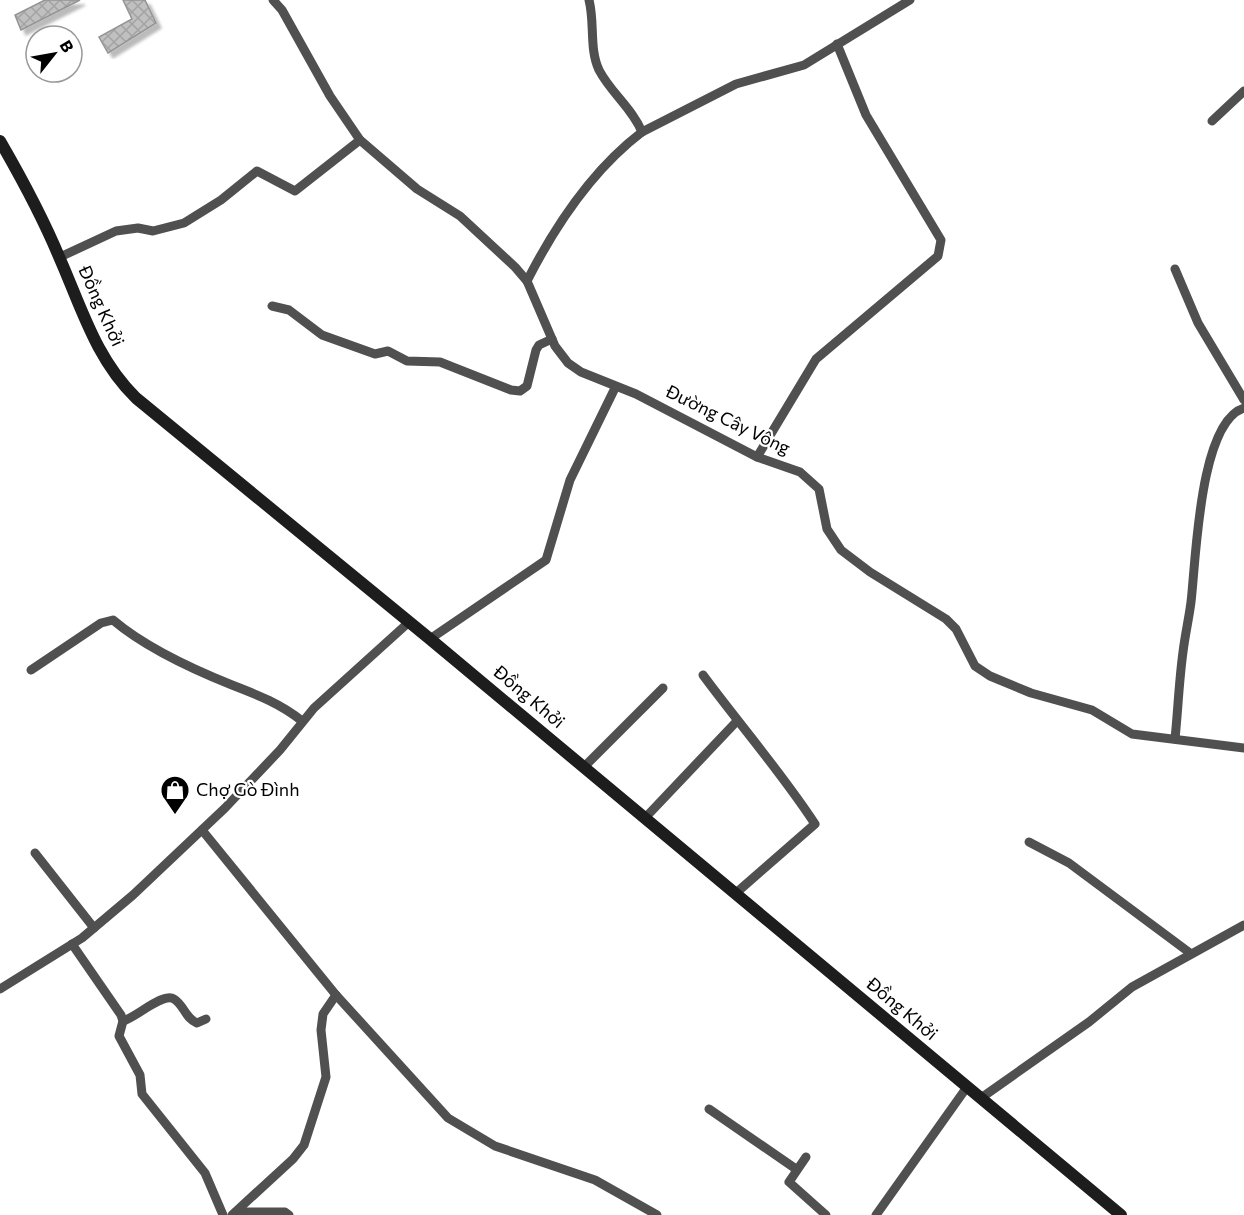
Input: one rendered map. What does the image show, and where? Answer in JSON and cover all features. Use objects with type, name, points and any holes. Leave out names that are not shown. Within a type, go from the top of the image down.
[{"type":"main road","name":"Đồng Khởi","points":[[0,141],[60,257],[85,323],[109,368],[119,381],[1121,1215]]},
{"type":"street","name":"Đường Cây Vông","points":[[273,0],[282,10],[330,96],[360,140],[401,177],[446,206],[477,230],[527,281],[552,339],[568,363],[581,372],[615,388],[636,394],[757,457],[800,472],[819,489],[827,529],[841,550],[870,572],[946,619],[956,629],[975,666],[982,671],[1031,693],[1092,710],[1132,734],[1244,748]]},
{"type":"street","points":[[589,0],[596,63],[604,79],[636,118],[642,132]]},
{"type":"street","points":[[527,281],[553,232],[581,195],[628,143],[642,132],[714,94],[759,77],[804,65],[910,0]]},
{"type":"street","points":[[757,457],[816,359],[938,255],[941,240],[866,115],[837,44]]},
{"type":"street","points":[[1212,121],[1244,91]]},
{"type":"street","points":[[60,257],[116,231],[138,228],[153,231],[184,223],[221,200],[258,171],[295,191],[360,140]]},
{"type":"street","points":[[1175,269],[1198,323],[1244,400]]},
{"type":"street","points":[[272,306],[289,310],[322,335],[365,351],[375,354],[388,351],[407,361],[440,362],[511,390],[520,391],[528,386],[536,350],[544,342],[552,339]]},
{"type":"street","points":[[430,639],[546,560],[574,468],[615,388]]},
{"type":"street","points":[[1175,739],[1183,650],[1193,583],[1196,525],[1203,485],[1227,420],[1244,408]]},
{"type":"street","points":[[31,670],[101,623],[113,620],[128,632],[168,654],[265,697],[302,721]]},
{"type":"street","points":[[0,989],[72,944],[133,895],[202,830],[280,750],[302,721],[408,623]]},
{"type":"street","points":[[703,675],[737,721],[789,784],[815,824],[736,893]]},
{"type":"street","points":[[584,767],[663,688]]},
{"type":"street","points":[[645,818],[737,721]]},
{"type":"street","points":[[202,830],[336,996],[434,1105],[463,1129],[495,1146],[595,1180],[657,1215]]},
{"type":"street","points":[[1029,842],[1069,863],[1190,953]]},
{"type":"street","points":[[35,853],[94,928]]},
{"type":"street","points":[[981,1098],[1089,1022],[1132,987],[1244,924]]},
{"type":"street","points":[[72,944],[123,1021],[119,1036],[140,1076],[142,1094],[205,1173],[223,1215]]},
{"type":"street","points":[[234,1213],[293,1159],[304,1145],[326,1077],[321,1030],[323,1014],[336,996]]},
{"type":"street","points":[[123,1021],[135,1017],[162,998],[168,997],[176,1000],[193,1021],[197,1023],[206,1019]]},
{"type":"street","points":[[876,1215],[967,1087]]},
{"type":"street","points":[[709,1109],[796,1169]]},
{"type":"street","points":[[806,1158],[796,1169],[789,1182],[826,1215]]},
{"type":"street","points":[[234,1213],[285,1212],[289,1215]]},
{"type":"building","points":[[45,0],[80,0],[33,24],[24,24],[24,28],[21,30],[15,15]]},
{"type":"building","points":[[123,0],[145,0],[156,23],[108,53],[99,37],[132,19]]},
{"type":"place","name":"Chợ Gò Đình","points":[[175,816]]}]
